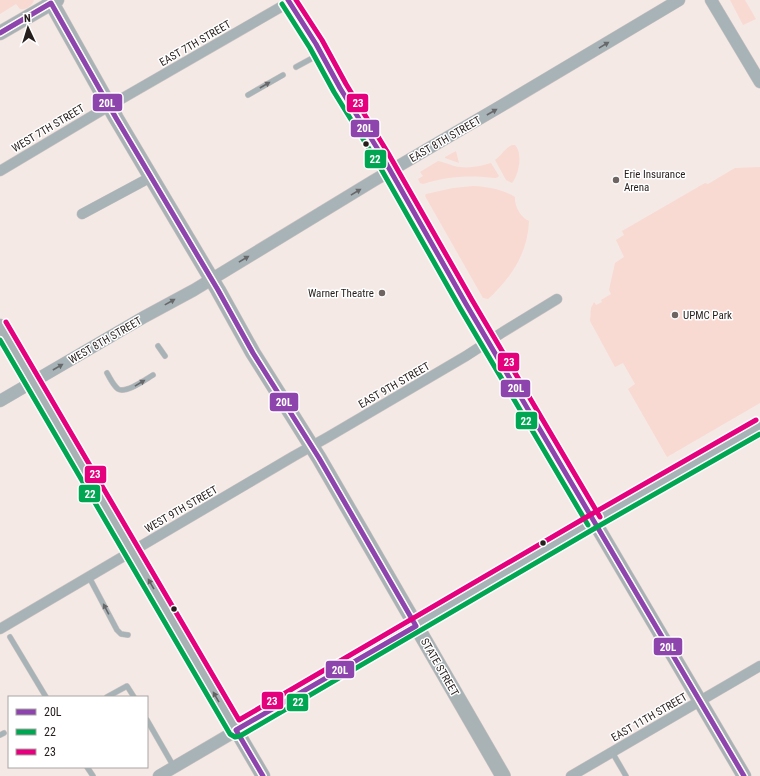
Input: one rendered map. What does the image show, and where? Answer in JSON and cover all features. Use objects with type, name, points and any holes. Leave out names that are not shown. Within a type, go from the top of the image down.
[{"type":"main road","points":[[0,33],[53,1]]},
{"type":"main road","name":"STATE STREET","points":[[53,1],[109,106],[253,353],[312,446],[502,776]]},
{"type":"main road","points":[[290,1],[488,342],[744,776]]},
{"type":"main road","points":[[0,326],[263,776]]},
{"type":"street","name":"EAST 8TH STREET","points":[[211,279],[679,0]]},
{"type":"street","points":[[711,0],[760,82]]},
{"type":"street","name":"EAST 7TH STREET","points":[[109,106],[290,1]]},
{"type":"street","name":"WEST 7TH STREET","points":[[0,171],[109,106]]},
{"type":"street","points":[[82,214],[151,177]]},
{"type":"street","name":"WEST 8TH STREET","points":[[0,401],[211,279]]},
{"type":"street","name":"EAST 9TH STREET","points":[[312,446],[466,356],[557,299]]},
{"type":"street","points":[[159,776],[594,521],[760,426]]},
{"type":"street","name":"WEST 9TH STREET","points":[[0,629],[312,446]]},
{"type":"street","name":"EAST 11TH STREET","points":[[571,776],[760,666]]},
{"type":"lane","points":[[296,67],[321,53]]},
{"type":"lane","points":[[248,95],[283,75]]},
{"type":"lane","points":[[158,346],[165,356]]},
{"type":"lane","points":[[108,373],[115,386],[118,389],[124,390],[131,388],[153,375]]},
{"type":"lane","points":[[89,577],[117,630],[121,634],[128,635]]},
{"type":"lane","points":[[10,637],[45,696]]},
{"type":"lane","points":[[109,696],[127,686],[133,696]]},
{"type":"lane","points":[[148,722],[174,767]]},
{"type":"lane","points":[[612,752],[626,776]]},
{"type":"shaded area","points":[[0,0],[34,0],[27,8],[20,9],[16,4],[0,14]]},
{"type":"shaded area","points":[[730,0],[745,0],[756,19],[743,25]]},
{"type":"shaded area","points":[[512,145],[515,145],[519,153],[519,164],[517,175],[512,183],[506,180],[495,160]]},
{"type":"shaded area","points":[[456,151],[459,163],[445,158],[445,157]]},
{"type":"shaded area","points":[[438,161],[463,167],[491,163],[499,176],[496,178],[459,177],[441,179],[423,184],[420,183],[418,179],[423,176],[420,172]]},
{"type":"shaded area","name":"UPMC Park","points":[[760,167],[760,403],[667,457],[628,389],[635,384],[623,363],[615,367],[590,321],[591,308],[594,302],[596,305],[611,294],[609,290],[615,263],[624,257],[616,240],[624,235],[622,231],[705,183],[708,184],[735,168]]},
{"type":"shaded area","points":[[473,186],[495,189],[515,197],[519,211],[523,217],[529,221],[524,249],[516,265],[505,281],[488,299],[483,298],[425,196],[426,194],[453,188]]},
{"type":"transit line","name":"20L","points":[[288,0],[316,44],[340,88],[382,156],[466,304],[744,776]]},
{"type":"transit line","name":"23","points":[[296,0],[322,40],[346,84],[388,153],[472,300],[600,517]]},
{"type":"transit line","name":"20L","points":[[0,33],[51,3],[253,353],[319,458],[416,626],[236,730],[263,776]]},
{"type":"transit line","name":"22","points":[[282,4],[310,48],[334,92],[376,160],[460,308],[588,525]]},
{"type":"transit line","name":"23","points":[[6,322],[239,720],[756,420]]},
{"type":"transit line","name":"22","points":[[0,340],[230,734],[235,737],[240,736],[597,527],[760,434]]},
{"type":"place","name":"Erie Insurance Arena","points":[[616,180]]},
{"type":"place","name":"Warner Theatre","points":[[382,293]]},
{"type":"place","name":"UPMC Park","points":[[675,315]]}]
